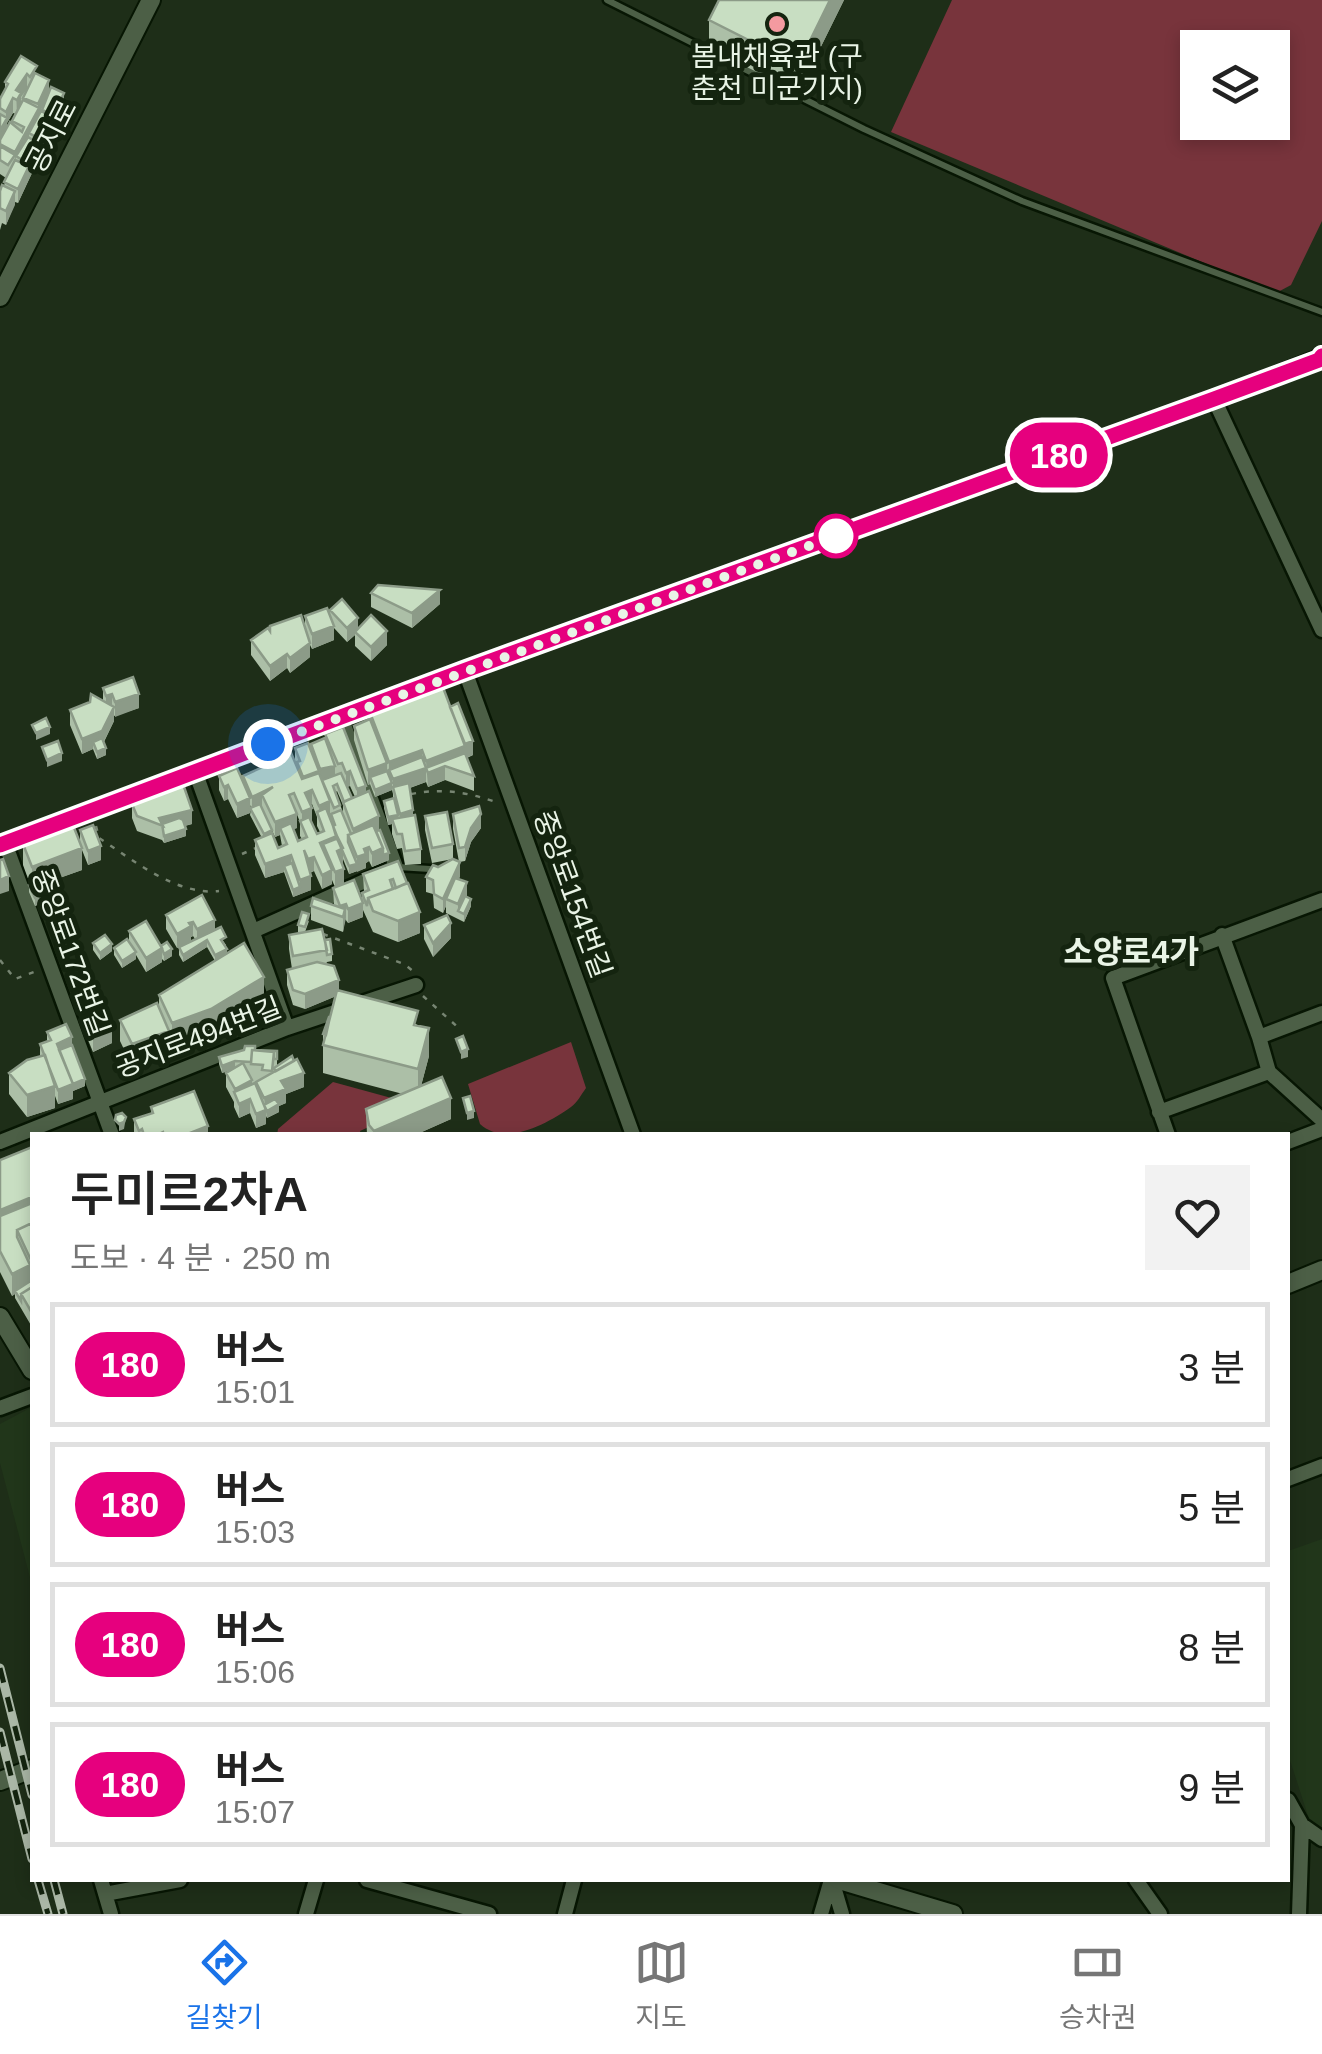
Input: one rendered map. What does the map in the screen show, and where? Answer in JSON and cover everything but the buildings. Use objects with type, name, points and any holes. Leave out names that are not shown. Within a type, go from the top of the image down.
[{"type":"street","name":"공지로","points":[[0,296],[151,0]]},
{"type":"street","points":[[2,844],[466,670],[1321,360]]},
{"type":"street","points":[[1214,399],[1322,630]]},
{"type":"street","name":"중앙로154번길","points":[[466,670],[632,1132]]},
{"type":"street","points":[[253,931],[396,867],[340,717]]},
{"type":"street","points":[[195,771],[287,1028]]},
{"type":"street","name":"중앙로172번길","points":[[2,844],[111,1132]]},
{"type":"street","points":[[1167,1132],[1113,978],[1322,900]]},
{"type":"street","points":[[1222,935],[1260,1037],[1268,1072],[1322,1120]]},
{"type":"street","name":"공지로494번길","points":[[0,1142],[287,1028],[416,985]]},
{"type":"street","points":[[1260,1037],[1322,1013]]},
{"type":"street","points":[[1159,1112],[1268,1072]]},
{"type":"street","points":[[1290,1141],[1322,1129]]},
{"type":"street","points":[[1290,1284],[1320,1278]]},
{"type":"street","points":[[0,1317],[30,1367]]},
{"type":"street","points":[[0,1408],[30,1397]]},
{"type":"street","points":[[1290,1478],[1322,1466]]},
{"type":"street","points":[[0,1781],[30,1769]]},
{"type":"street","points":[[1290,1804],[1302,1825],[1322,1839]]},
{"type":"street","points":[[1299,1914],[1302,1825]]},
{"type":"street","points":[[110,1914],[103,1887],[158,1882]]},
{"type":"street","points":[[306,1914],[315,1882]]},
{"type":"street","points":[[372,1882],[439,1907],[489,1914]]},
{"type":"street","points":[[565,1914],[573,1882]]},
{"type":"street","points":[[821,1914],[833,1882]]},
{"type":"street","points":[[834,1882],[842,1914]]},
{"type":"street","points":[[841,1882],[953,1914]]},
{"type":"street","points":[[1137,1882],[1160,1914]]},
{"type":"lane","points":[[607,0],[864,129],[1022,201],[1322,312]]},
{"type":"lane","points":[[396,867],[430,869]]},
{"type":"path","points":[[91,810],[99,838],[152,872],[216,893],[236,884]]},
{"type":"path","points":[[312,930],[404,964],[415,973],[416,985],[428,1003],[461,1030]]},
{"type":"path","points":[[0,960],[14,978],[50,966]]},
{"type":"shaded area","points":[[952,0],[1322,0],[1322,221],[1291,285],[1276,293],[891,132]]},
{"type":"shaded area","points":[[571,1042],[586,1088],[573,1105],[538,1126],[517,1132],[496,1132],[480,1124],[468,1084]]},
{"type":"shaded area","points":[[333,1082],[417,1105],[360,1132],[278,1132]]},
{"type":"shaded area","points":[[30,1408],[30,1577],[0,1463],[0,1424]]},
{"type":"shaded area","points":[[1322,1539],[1322,1832],[1311,1825],[1290,1760],[1290,1550]]},
{"type":"railway","points":[[0,1668],[30,1787]]},
{"type":"railway","points":[[0,1732],[30,1851]]},
{"type":"railway","points":[[39,1882],[48,1914]]},
{"type":"railway","points":[[55,1882],[63,1914]]},
{"type":"bus line","name":"180","points":[[0,845],[1322,356]]},
{"type":"place","name":"봄내채육관 (구 춘천 미군기지)","points":[[777,24]]},
{"type":"district","name":"소양로4가","points":[[1131,952]]},
{"type":"route","points":[[268,744],[836,536]]}]
